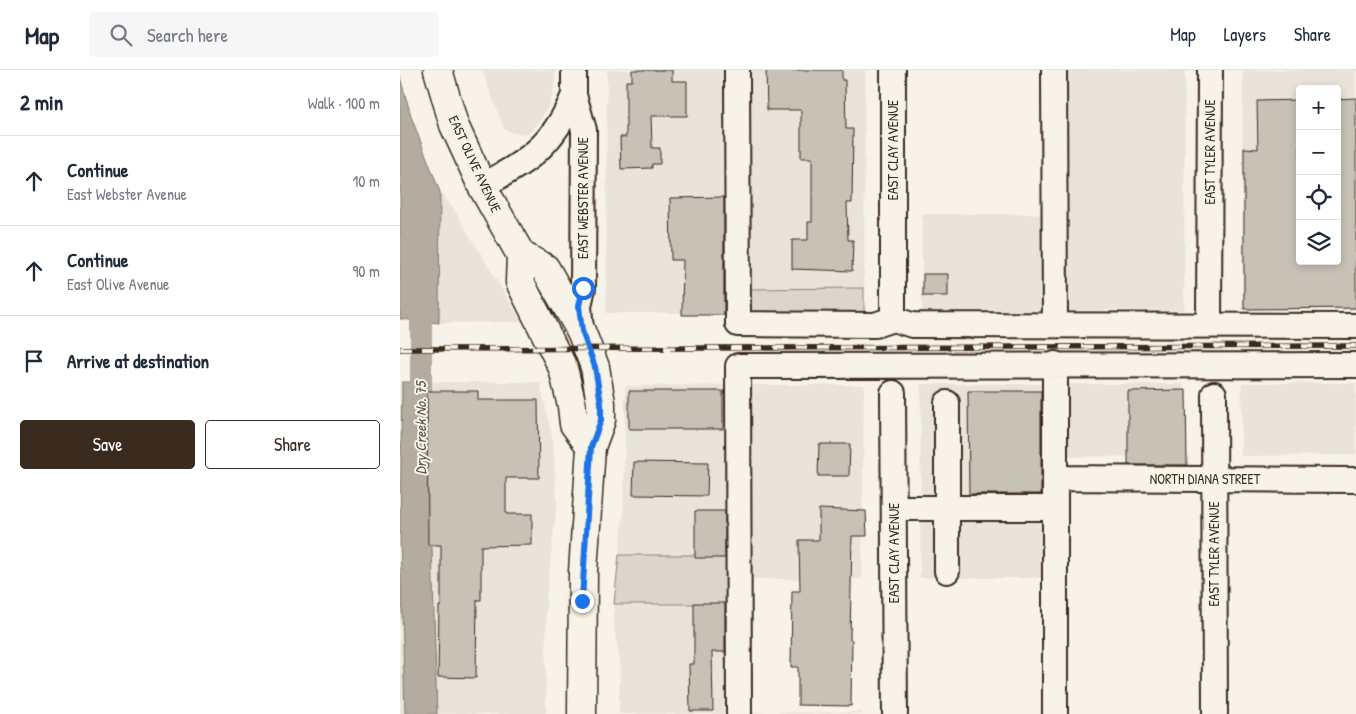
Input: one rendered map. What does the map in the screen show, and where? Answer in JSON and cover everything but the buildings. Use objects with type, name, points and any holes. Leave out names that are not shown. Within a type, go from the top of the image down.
[{"type":"main road","name":"EAST OLIVE AVENUE","points":[[438,70],[454,125],[482,186],[521,255]]},
{"type":"main road","points":[[582,714],[582,601],[591,447],[601,420],[601,403],[595,367],[582,331],[545,268],[521,255],[520,282],[562,368],[572,406],[574,424],[591,447]]},
{"type":"street","name":"EAST WEBSTER AVENUE","points":[[574,70],[574,95],[584,130],[583,288],[579,306],[582,331]]},
{"type":"street","points":[[737,70],[738,324],[875,325],[893,319],[912,325],[1356,326]]},
{"type":"street","name":"EAST CLAY AVENUE","points":[[893,70],[893,319]]},
{"type":"street","points":[[1054,70],[1055,325]]},
{"type":"street","name":"EAST TYLER AVENUE","points":[[1209,325],[1210,70]]},
{"type":"street","name":"EAST WEBSTER AVENUE","points":[[482,186],[512,170],[538,151],[566,113],[574,95]]},
{"type":"street","points":[[1055,364],[1055,714]]},
{"type":"street","points":[[738,714],[738,366],[1356,365]]},
{"type":"street","name":"EAST CLAY AVENUE","points":[[893,393],[895,714]]},
{"type":"street","name":"EAST TYLER AVENUE","points":[[1214,394],[1215,714]]},
{"type":"street","points":[[947,403],[947,571]]},
{"type":"street","name":"NORTH DIANA STREET","points":[[1055,478],[1356,480]]},
{"type":"street","points":[[894,508],[1055,508]]},
{"type":"shaded area","points":[[482,70],[556,70],[553,93],[548,107],[539,122],[528,134],[513,133],[504,129]]},
{"type":"shaded area","points":[[607,70],[728,70],[727,313],[606,313]]},
{"type":"shaded area","points":[[743,70],[865,70],[864,288],[742,289]]},
{"type":"shaded area","points":[[1059,70],[1185,70],[1184,310],[1058,310]]},
{"type":"shaded area","points":[[1243,70],[1356,70],[1356,310],[1242,310]]},
{"type":"shaded area","points":[[440,192],[453,208],[522,322],[439,323]]},
{"type":"shaded area","points":[[922,214],[1044,214],[1043,311],[922,311]]},
{"type":"shaded area","points":[[864,288],[864,313],[742,313],[742,289]]},
{"type":"shaded area","points":[[400,382],[402,382],[400,521]]},
{"type":"shaded area","points":[[427,382],[540,382],[553,442],[557,503],[546,599],[546,714],[437,714]]},
{"type":"shaded area","points":[[1242,383],[1356,383],[1356,455],[1241,456]]},
{"type":"shaded area","points":[[921,384],[1183,384],[1183,456],[1043,457],[1042,578],[920,578]]},
{"type":"shaded area","points":[[727,385],[726,555],[619,555],[624,507],[625,386]]},
{"type":"shaded area","points":[[742,385],[864,385],[862,579],[741,579]]},
{"type":"shaded area","points":[[619,555],[726,555],[726,604],[614,604]]},
{"type":"shaded area","points":[[400,582],[402,582],[405,714],[400,714]]},
{"type":"shaded area","points":[[614,604],[726,604],[724,714],[619,714],[620,663],[614,628]]},
{"type":"shaded area","points":[[862,712],[862,714],[740,714],[740,713]]},
{"type":"water","points":[[400,77],[412,119],[440,192],[439,323],[400,319]]},
{"type":"water","points":[[402,382],[427,382],[437,714],[405,714],[400,539]]},
{"type":"waterway","name":"Dry Creek No. 75","points":[[421,291],[421,414]]},
{"type":"railway","points":[[400,349],[1356,346]]},
{"type":"route","points":[[582,601],[591,447],[601,420],[601,403],[595,367],[582,331],[579,306],[583,288]]}]
